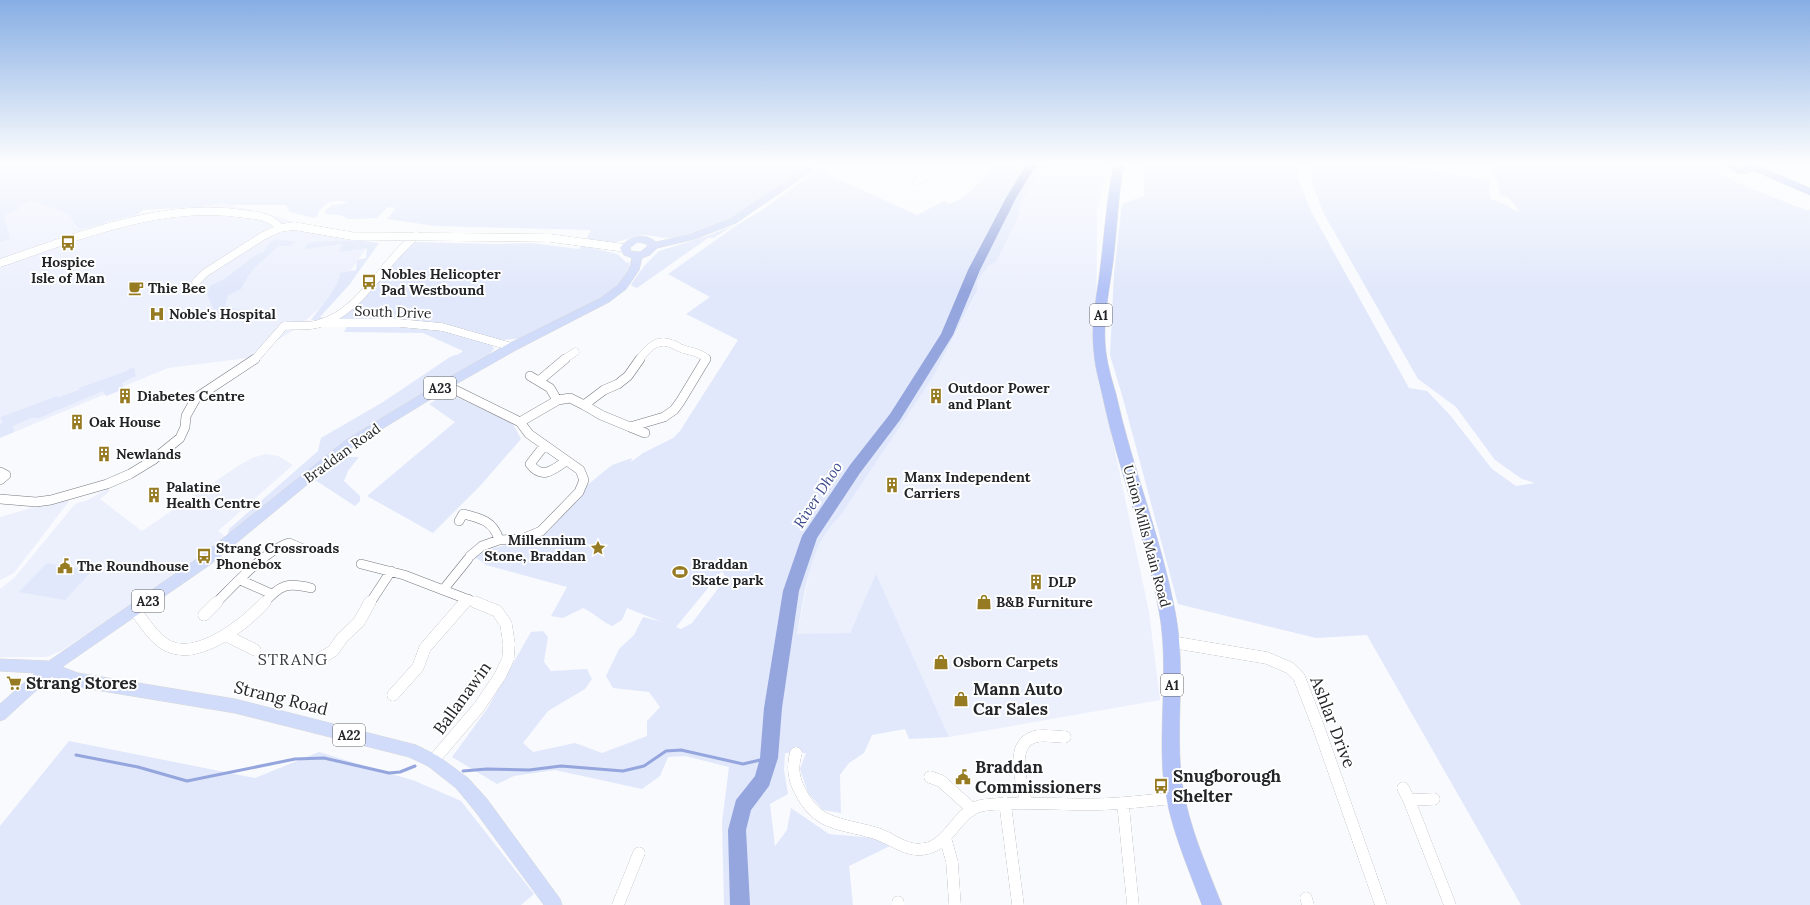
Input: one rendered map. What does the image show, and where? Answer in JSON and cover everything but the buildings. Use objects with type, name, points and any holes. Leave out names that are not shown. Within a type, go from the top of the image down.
[{"type":"highway","name":"Union Mills Main Road","points":[[1113,206],[1102,297],[1099,337],[1100,354],[1115,422],[1160,578],[1172,642],[1172,772],[1175,798],[1185,834],[1212,905]]},
{"type":"main road","points":[[653,246],[650,241],[642,239],[633,241],[625,248],[630,254],[638,255],[646,253],[653,246],[692,237],[733,221],[755,206]]},
{"type":"main road","name":"Braddan Road","points":[[51,667],[206,560],[350,443],[445,385],[512,347],[591,308],[610,296],[622,287],[634,270],[638,255]]},
{"type":"main road","name":"A22","points":[[0,665],[51,667]]},
{"type":"main road","name":"Strang Road","points":[[51,667],[62,675],[78,680],[156,691],[235,706],[411,750],[433,761],[462,783],[481,804],[554,905]]},
{"type":"main road","name":"A23","points":[[0,714],[51,667]]},
{"type":"street","points":[[0,263],[128,222],[181,212],[204,211],[249,214],[276,223],[280,228]]},
{"type":"street","points":[[196,282],[205,273],[263,236],[280,228],[294,226],[352,236],[543,238],[625,248]]},
{"type":"street","points":[[319,324],[337,314],[362,294],[379,276],[402,247],[416,236]]},
{"type":"street","name":"South Drive","points":[[0,499],[36,502],[51,500],[107,484],[130,474],[176,443],[185,426],[186,416],[196,398],[251,362],[284,326],[399,323],[442,327],[512,347]]},
{"type":"street","points":[[584,406],[604,390],[618,384],[628,376],[647,348],[654,344],[666,341],[682,349],[704,356],[705,360],[693,382],[674,410],[664,417],[630,427]]},
{"type":"street","points":[[540,380],[560,362],[575,352]]},
{"type":"street","points":[[530,376],[540,380],[554,390],[557,400]]},
{"type":"street","points":[[443,590],[469,557],[482,546],[499,540],[522,539],[541,531],[579,492],[584,480],[580,470],[528,434],[520,422],[445,385]]},
{"type":"street","points":[[520,422],[557,400],[570,398],[601,415],[645,433]]},
{"type":"street","points":[[544,446],[530,464],[534,471],[542,474],[566,461]]},
{"type":"street","points":[[459,521],[464,514],[485,519],[497,531],[499,540]]},
{"type":"street","points":[[204,615],[240,580],[280,546],[290,543],[301,548]]},
{"type":"street","name":"Ballanawin","points":[[361,564],[375,569],[391,571],[468,599],[496,611],[506,624],[509,644],[508,659],[500,676],[479,707],[433,761]]},
{"type":"street","points":[[317,660],[333,651],[342,638],[359,622],[376,592],[391,571]]},
{"type":"street","points":[[240,580],[272,594]]},
{"type":"street","points":[[135,610],[157,637],[167,645],[176,649],[202,646],[227,636],[251,616],[278,589],[287,585],[295,584],[311,588]]},
{"type":"street","points":[[393,695],[418,667],[425,648],[468,599]]},
{"type":"street","points":[[227,636],[255,650]]},
{"type":"street","name":"Ashlar Drive","points":[[1172,642],[1267,658],[1290,668],[1299,677],[1318,726],[1381,905]]},
{"type":"street","points":[[1026,802],[1019,762],[1019,753],[1022,744],[1026,739],[1034,736],[1065,737]]},
{"type":"street","points":[[796,753],[793,769],[802,798],[820,817],[848,827],[884,836],[905,848],[920,851],[935,846],[977,806],[1026,802],[1123,804],[1175,798]]},
{"type":"street","points":[[930,777],[941,781],[977,806]]},
{"type":"street","points":[[1403,788],[1450,905]]},
{"type":"street","points":[[1409,800],[1434,799]]},
{"type":"street","points":[[1005,803],[1018,905]]},
{"type":"street","points":[[1123,804],[1133,905]]},
{"type":"street","points":[[945,837],[950,848],[952,860],[955,905]]},
{"type":"street","points":[[618,905],[639,853]]},
{"type":"shaded area","points":[[0,206],[19,206],[20,209],[4,216],[10,239],[0,242]]},
{"type":"shaded area","name":"Noble's Hospital","points":[[20,206],[46,206],[68,214],[109,223],[139,214],[198,206],[235,206],[279,217],[367,247],[332,298],[294,330],[248,358],[168,368],[0,438],[0,215]]},
{"type":"shaded area","points":[[46,206],[205,206],[143,210],[135,215],[79,229],[68,214]]},
{"type":"shaded area","points":[[287,206],[324,206],[318,212],[318,216],[314,218],[290,212]]},
{"type":"shaded area","points":[[331,206],[750,206],[725,221],[691,235],[666,238],[643,235],[616,242],[586,239],[591,230],[435,226],[387,219],[396,208],[388,207],[377,218],[348,219],[340,215],[326,214],[325,211]]},
{"type":"shaded area","points":[[767,206],[898,206],[917,215],[934,206],[1020,206],[1019,215],[996,262],[988,266],[977,282],[977,291],[933,377],[840,516],[829,528],[821,541],[814,556],[810,571],[797,634],[850,633],[876,574],[949,737],[909,739],[905,729],[872,735],[864,753],[849,763],[840,775],[841,813],[823,810],[808,793],[800,769],[806,753],[785,753],[784,770],[788,794],[770,804],[775,846],[787,830],[791,808],[829,834],[875,838],[890,846],[849,866],[853,905],[724,905],[722,822],[729,767],[685,756],[668,757],[660,776],[642,789],[555,770],[514,776],[497,784],[452,757],[487,709],[531,632],[543,631],[548,637],[544,662],[551,671],[587,669],[592,679],[585,689],[548,711],[523,743],[533,752],[575,743],[602,753],[647,736],[647,721],[660,707],[649,692],[613,688],[606,676],[619,649],[634,635],[643,617],[662,622],[627,608],[622,620],[612,626],[583,608],[563,618],[551,616],[567,587],[486,565],[475,557],[483,550],[527,541],[586,486],[612,465],[632,458],[631,462],[643,453],[673,438],[680,431],[738,340],[686,314],[710,297],[668,274],[737,225]],"holes":[[[722,571],[726,578],[692,623],[681,629],[676,627]]]},
{"type":"shaded area","points":[[1020,206],[1098,206],[1096,361],[1149,612],[1160,700],[949,737],[876,575],[850,633],[797,635],[812,558],[830,525],[840,515],[933,377],[977,292],[977,282],[1019,215]]},
{"type":"shaded area","points":[[1122,206],[1309,206],[1409,388],[1427,391],[1450,415],[1492,469],[1516,486],[1535,483],[1522,479],[1495,460],[1456,407],[1418,379],[1321,206],[1508,206],[1511,209],[1520,212],[1515,206],[1796,206],[1808,211],[1810,209],[1810,905],[1521,905],[1367,635],[1316,638],[1178,604],[1110,355],[1114,274]]},
{"type":"shaded area","points":[[732,226],[714,238],[708,238],[637,288],[632,286],[631,284],[645,265],[659,251],[707,236]]},
{"type":"shaded area","points":[[276,239],[296,242],[290,246],[279,246],[255,267],[241,289],[228,295],[225,305],[242,310],[240,315],[217,313],[213,308],[207,294],[210,286],[226,278],[254,256],[264,252],[270,242]]},
{"type":"shaded area","points":[[357,240],[379,243],[350,284],[320,317],[324,318],[317,321],[311,320],[336,286],[340,273],[356,270],[357,260],[366,258],[367,248],[340,252],[341,244],[305,249],[306,245],[311,242]]},
{"type":"shaded area","points":[[412,242],[497,244],[531,243],[579,249],[581,245],[617,254],[627,263],[629,262],[629,270],[626,278],[603,299],[522,338],[503,340],[492,338],[492,345],[494,349],[486,358],[434,386],[355,435],[227,538],[229,529],[318,451],[321,438],[383,402],[450,357],[463,351],[423,333],[344,332],[350,321],[334,321]]},
{"type":"shaded area","points":[[134,367],[136,376],[122,383],[124,389],[106,396],[103,391],[39,418],[31,418],[13,426],[14,432],[0,438],[0,425],[4,421],[1,421],[1,417],[57,396],[57,398],[79,390],[79,388],[127,371]]},
{"type":"shaded area","points":[[448,393],[513,424],[521,439],[480,486],[433,533],[367,496],[455,422],[429,404]]},
{"type":"shaded area","points":[[265,454],[278,456],[293,465],[218,531],[227,538],[149,594],[61,651],[46,657],[0,657],[0,589],[15,577],[75,504],[88,500],[108,488],[110,491],[100,499],[142,531],[235,468],[252,458]]},
{"type":"shaded area","points":[[346,457],[359,457],[348,471],[344,481],[360,496],[360,501],[355,506],[315,480]]},
{"type":"shaded area","points":[[73,496],[14,573],[0,580],[0,517]]},
{"type":"shaded area","points":[[47,563],[92,571],[65,600],[19,592]]},
{"type":"shaded area","points":[[69,741],[255,778],[319,752],[415,781],[461,801],[534,894],[521,905],[0,905],[0,826]]},
{"type":"waterway","name":"River Dhoo","points":[[740,905],[737,830],[743,806],[763,780],[769,758],[773,708],[791,591],[810,536],[855,469],[895,417],[947,335],[974,270],[1007,206]]},
{"type":"waterway","points":[[463,771],[487,769],[529,770],[561,766],[623,771],[644,766],[666,751],[681,750],[743,764],[769,758]]},
{"type":"waterway","points":[[76,755],[138,767],[187,781],[295,759],[324,758],[389,773],[400,772],[415,766]]},
{"type":"place","name":"Hospice Isle of Man","points":[[68,243]]},
{"type":"place","name":"Nobles Helicopter Pad Westbound","points":[[369,282]]},
{"type":"place","name":"Thie Bee","points":[[136,288]]},
{"type":"place","name":"Noble's Hospital","points":[[157,314]]},
{"type":"place","name":"Diabetes Centre","points":[[125,396]]},
{"type":"place","name":"Outdoor Power and Plant","points":[[936,396]]},
{"type":"place","name":"Oak House","points":[[77,422]]},
{"type":"place","name":"Newlands","points":[[104,454]]},
{"type":"place","name":"Manx Independent Carriers","points":[[892,485]]},
{"type":"place","name":"Palatine Health Centre","points":[[154,495]]},
{"type":"place","name":"Millennium Stone, Braddan","points":[[598,548]]},
{"type":"place","name":"Strang Crossroads Phonebox","points":[[204,556]]},
{"type":"place","name":"The Roundhouse","points":[[65,566]]},
{"type":"place","name":"Braddan Skate park","points":[[680,572]]},
{"type":"place","name":"DLP","points":[[1036,582]]},
{"type":"place","name":"B&B Furniture","points":[[984,602]]},
{"type":"place","name":"Osborn Carpets","points":[[941,662]]},
{"type":"place","name":"Strang Stores","points":[[14,683]]},
{"type":"place","name":"Mann Auto Car Sales","points":[[961,699]]},
{"type":"place","name":"Braddan Commissioners","points":[[963,777]]},
{"type":"place","name":"Snugborough Shelter","points":[[1161,786]]},
{"type":"district","name":"STRANG","points":[[293,659]]}]
